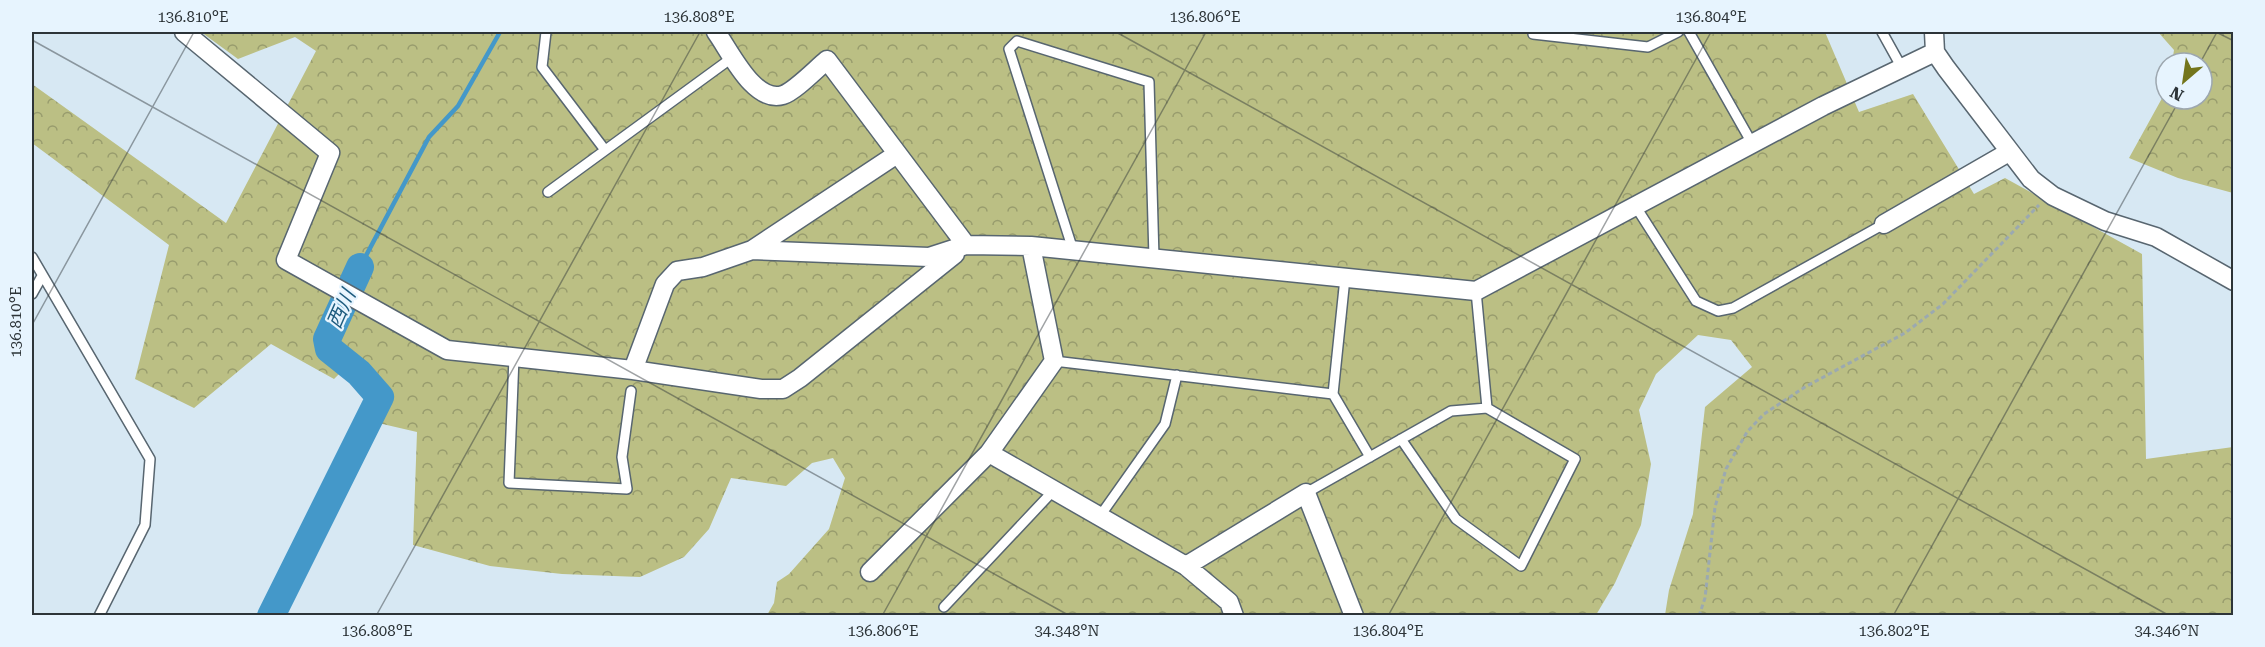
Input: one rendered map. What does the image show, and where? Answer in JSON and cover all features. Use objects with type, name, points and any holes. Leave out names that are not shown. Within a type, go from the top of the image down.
[{"type":"street","points":[[184,32],[330,153],[286,260],[447,350],[633,370],[761,389],[783,388],[800,378],[966,245]]},
{"type":"street","points":[[716,32],[757,91],[771,96],[784,95],[827,60],[966,245]]},
{"type":"street","points":[[1934,32],[1935,52],[2031,178],[2053,196],[2105,220],[2156,237],[2234,281]]},
{"type":"street","points":[[752,250],[929,257],[966,245],[1031,246],[1476,291],[1823,106],[1935,52]]},
{"type":"street","points":[[1884,224],[2009,152]]},
{"type":"street","points":[[633,370],[665,284],[677,271],[704,267],[752,250],[897,154]]},
{"type":"street","points":[[870,572],[989,453],[1054,361],[1031,246]]},
{"type":"street","points":[[989,453],[1186,566],[1229,603],[1234,615]]},
{"type":"street","points":[[1186,566],[1306,493],[1354,615]]},
{"type":"lane","points":[[546,32],[542,67],[605,150]]},
{"type":"lane","points":[[1533,32],[1533,34],[1648,47],[1678,32]]},
{"type":"lane","points":[[1689,32],[1753,145]]},
{"type":"lane","points":[[1882,32],[1902,68]]},
{"type":"lane","points":[[1073,250],[1009,49],[1017,40],[1149,82],[1154,258]]},
{"type":"lane","points":[[548,192],[733,57]]},
{"type":"lane","points":[[1636,207],[1696,301],[1718,311],[1733,308],[1884,224]]},
{"type":"lane","points":[[32,257],[150,459],[145,525],[99,615]]},
{"type":"lane","points":[[32,294],[42,276]]},
{"type":"lane","points":[[1345,278],[1333,394],[1370,457]]},
{"type":"lane","points":[[1476,291],[1487,408]]},
{"type":"lane","points":[[514,357],[508,483],[627,489],[622,457],[631,391]]},
{"type":"lane","points":[[1054,361],[1333,394]]},
{"type":"lane","points":[[1100,516],[1166,424],[1177,375]]},
{"type":"lane","points":[[1306,493],[1401,439],[1451,411],[1487,408],[1575,459],[1521,567],[1456,519],[1401,439]]},
{"type":"lane","points":[[944,607],[1054,490]]},
{"type":"path","points":[[1700,615],[1705,598],[1715,507],[1726,469],[1747,432],[1764,414],[1804,387],[1905,333],[1943,304],[2034,209],[2053,196]]},
{"type":"green space","points":[[201,32],[1825,32],[1859,112],[1913,94],[1974,194],[2005,178],[2142,254],[2146,459],[2233,447],[2233,615],[1665,615],[1669,590],[1693,514],[1705,407],[1752,367],[1731,340],[1698,335],[1656,374],[1639,410],[1651,464],[1641,525],[1615,583],[1596,615],[767,615],[774,603],[777,582],[789,574],[829,529],[845,478],[833,458],[812,463],[786,486],[731,478],[709,529],[684,557],[640,577],[562,574],[490,566],[413,545],[417,432],[361,419],[373,397],[344,369],[334,379],[271,344],[194,408],[135,379],[169,245],[32,143],[32,84],[226,223],[316,51],[295,37],[238,59]]},
{"type":"green space","points":[[2158,32],[2233,32],[2233,193],[2178,178],[2129,158],[2155,111],[2214,111],[2214,51],[2174,50]]},
{"type":"waterway","name":"西川","points":[[360,267],[429,137],[458,106],[500,32]]},
{"type":"waterway","name":"西川","points":[[271,616],[380,397],[359,373],[329,349],[327,339],[360,267]]}]
